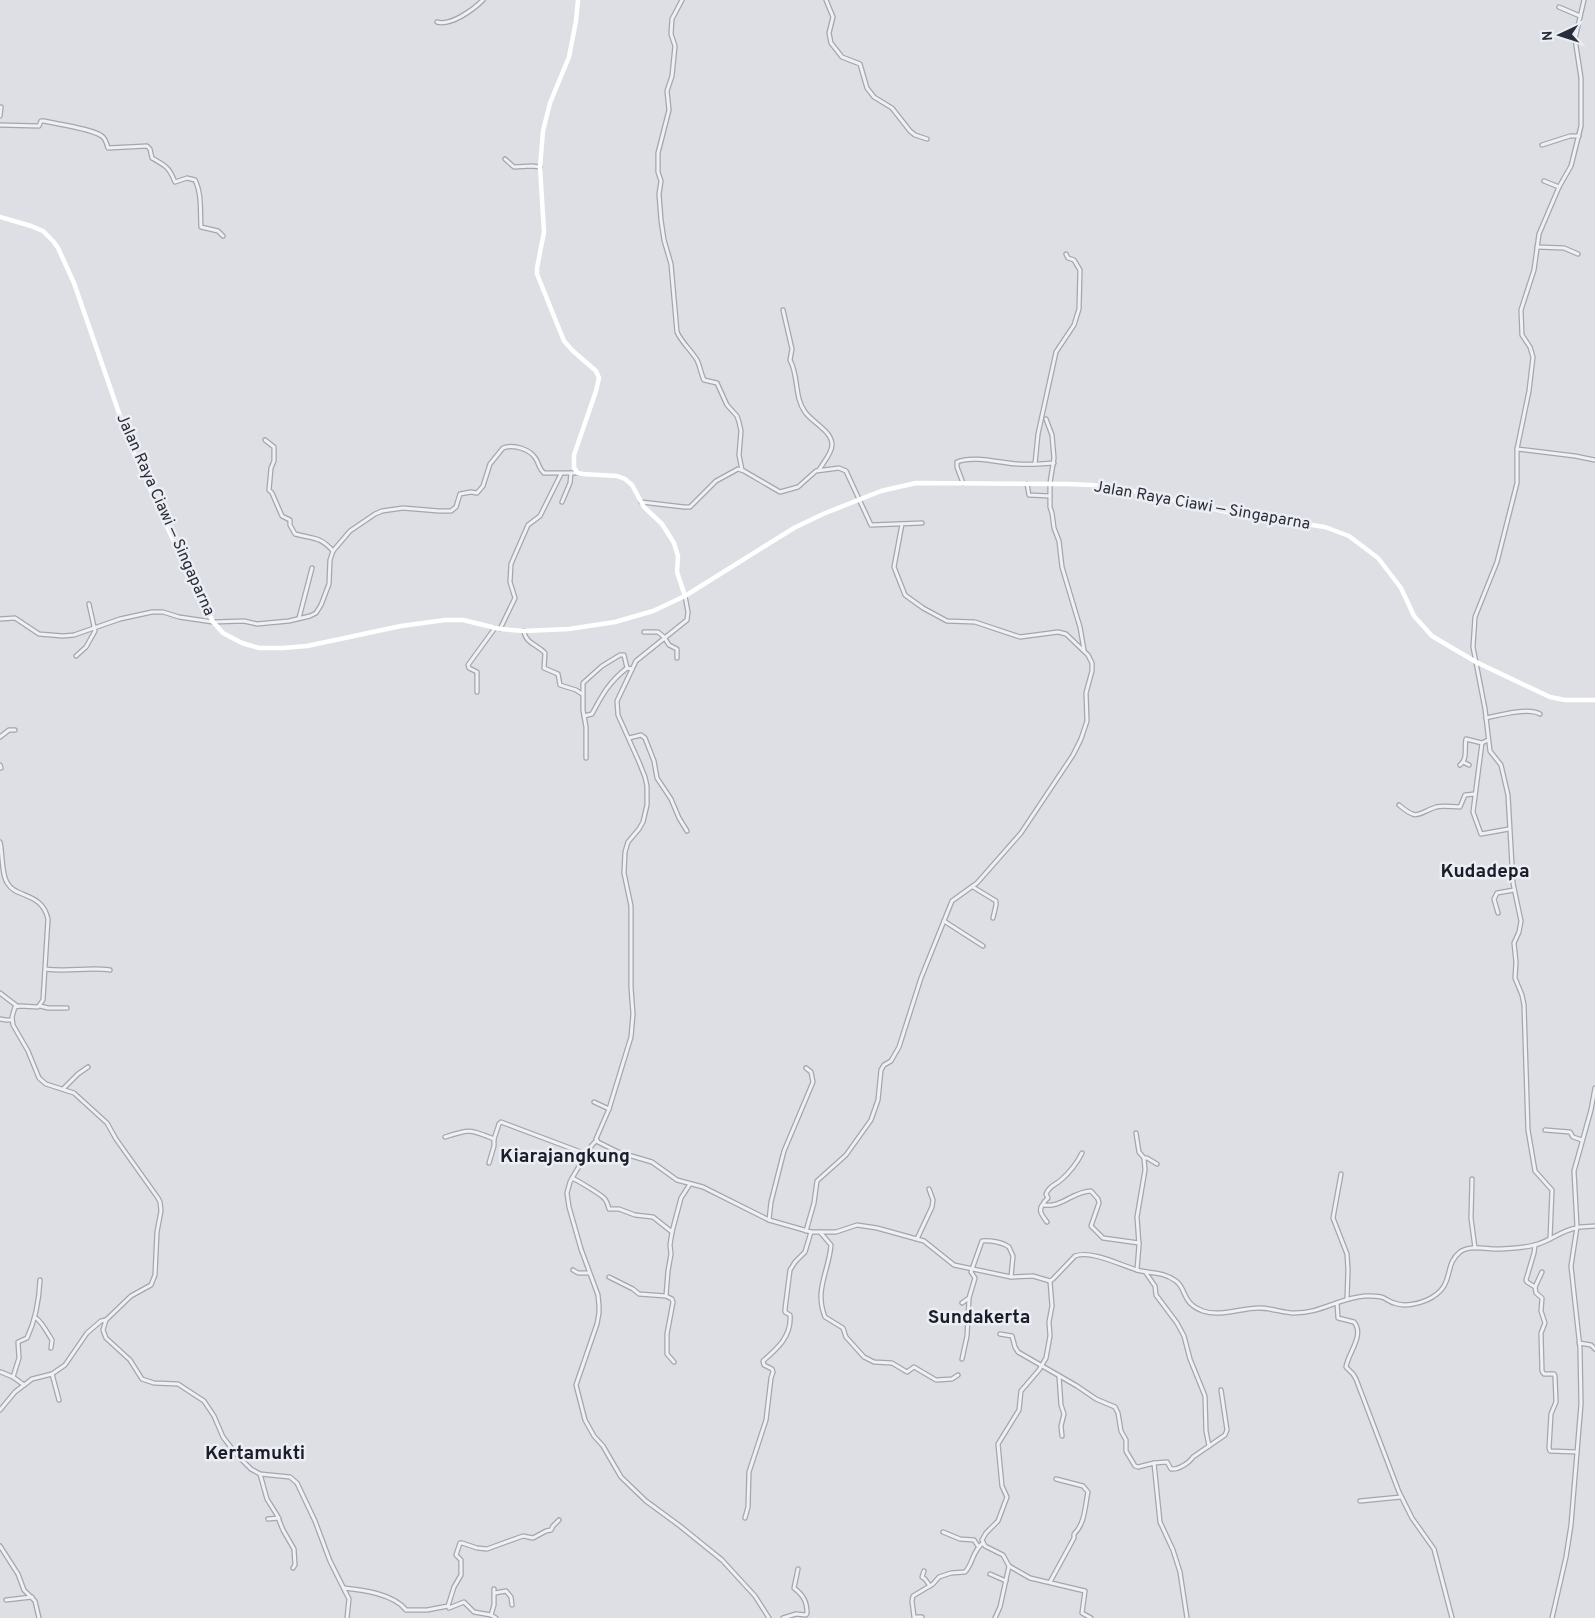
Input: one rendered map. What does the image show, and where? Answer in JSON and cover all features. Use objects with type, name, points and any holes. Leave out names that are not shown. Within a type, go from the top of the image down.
[{"type":"main road","points":[[578,0],[569,57],[546,112],[540,147],[544,232],[537,268],[538,276],[564,341],[596,371],[599,378],[573,460],[574,468],[578,472],[617,476],[625,479],[632,485],[644,507],[662,524],[674,542],[678,556],[677,572],[685,596]]},
{"type":"main road","name":"Jalan Raya Ciawi — Singaparna","points":[[0,217],[42,231],[54,241],[58,248],[74,283],[129,442],[170,533],[213,622],[223,633],[242,643],[259,648],[307,646],[401,626],[461,619],[497,628],[524,632],[569,629],[615,622],[653,611],[685,596],[794,528],[823,514],[881,491],[912,483],[1050,483],[1109,487],[1227,512],[1325,528],[1349,536],[1378,558],[1397,581],[1414,616],[1432,636],[1476,662],[1550,697],[1565,700],[1595,700]]},
{"type":"street","points":[[437,22],[446,22],[472,11],[483,0]]},
{"type":"street","points":[[682,0],[672,19],[671,34],[675,46],[672,76],[666,91],[669,106],[658,153],[658,172],[661,181],[659,194],[661,220],[664,240],[671,264],[677,332],[697,361],[704,380],[717,383],[726,405],[738,419],[741,429],[739,455],[742,470]]},
{"type":"street","points":[[826,0],[833,17],[829,33],[831,43],[842,57],[860,64],[867,88],[874,97],[892,108],[915,135],[927,139]]},
{"type":"street","points":[[1550,1239],[1552,1190],[1535,1171],[1526,1117],[1524,1005],[1515,977],[1514,943],[1519,932],[1520,921],[1514,890],[1508,795],[1501,764],[1490,750],[1473,647],[1475,617],[1494,571],[1513,501],[1517,478],[1517,449],[1529,391],[1533,357],[1530,347],[1522,334],[1520,312],[1534,270],[1539,234],[1571,166],[1579,136],[1582,118],[1581,78],[1575,39],[1584,0]]},
{"type":"street","points":[[1559,7],[1580,16]]},
{"type":"street","points":[[0,116],[1,107]]},
{"type":"street","points":[[0,125],[39,126],[41,121],[83,129],[102,136],[108,148],[147,146],[150,149],[152,158],[163,163],[168,168],[175,182],[187,178],[195,180],[200,199],[201,227],[218,231],[223,236]]},
{"type":"street","points":[[1542,144],[1579,136]]},
{"type":"street","points":[[505,158],[514,167],[540,167]]},
{"type":"street","points":[[1544,181],[1560,187]]},
{"type":"street","points":[[1537,247],[1564,248],[1578,254]]},
{"type":"street","points":[[1035,464],[1038,434],[1056,352],[1074,325],[1079,309],[1080,270],[1074,260],[1068,258],[1066,254]]},
{"type":"street","points":[[783,310],[792,349],[790,360],[794,368],[800,404],[806,414],[830,437],[832,447],[819,470]]},
{"type":"street","points":[[1046,419],[1052,435],[1054,463],[1050,483],[1050,508],[1054,528],[1059,540],[1062,567],[1078,618],[1084,651]]},
{"type":"street","points":[[265,440],[274,447],[274,461],[270,469],[269,490],[272,492],[282,516],[290,520],[290,525],[295,534],[321,540],[332,551]]},
{"type":"street","points":[[0,619],[14,618],[38,634],[57,636],[74,635],[120,619],[158,612],[213,622],[244,621],[268,624],[299,618],[316,612],[321,605],[328,584],[332,551],[350,531],[378,513],[403,508],[439,512],[453,510],[456,507],[460,494],[477,493],[481,489],[490,464],[503,448],[515,447],[527,451],[534,457],[543,472],[561,474],[578,472]]},
{"type":"street","points":[[1517,449],[1595,460]]},
{"type":"street","points":[[962,483],[957,467],[957,462],[960,460],[969,459],[1017,464],[1054,463]]},
{"type":"street","points":[[641,502],[690,507],[714,482],[736,470],[742,470],[780,492],[798,487],[814,472],[838,468],[845,469],[871,525],[922,523]]},
{"type":"street","points":[[562,502],[570,483],[571,473]]},
{"type":"street","points":[[477,692],[477,672],[469,668],[468,665],[497,628],[515,598],[510,585],[511,565],[528,526],[540,516],[561,474]]},
{"type":"street","points":[[1027,484],[1029,495],[1050,496]]},
{"type":"street","points":[[806,1231],[814,1203],[817,1180],[846,1156],[871,1120],[878,1100],[881,1070],[891,1060],[899,1047],[921,978],[953,900],[973,887],[990,870],[1021,832],[1073,755],[1087,721],[1086,693],[1093,669],[1091,660],[1064,633],[1058,632],[1018,637],[975,622],[944,620],[917,604],[903,592],[894,568],[902,524]]},
{"type":"street","points":[[299,618],[312,568]]},
{"type":"street","points":[[685,596],[688,612],[687,620],[636,661],[617,701],[618,715],[645,778],[647,805],[643,822],[628,842],[625,852],[624,874],[631,906],[633,1014],[630,1036],[609,1109],[597,1140],[586,1154],[567,1190],[567,1199],[581,1249],[598,1295],[600,1313],[576,1385],[588,1426],[603,1446],[617,1473],[630,1487],[722,1560],[755,1596],[769,1618]]},
{"type":"street","points":[[76,656],[86,647],[95,627],[89,604]]},
{"type":"street","points":[[644,632],[656,631],[664,637],[668,644],[677,649],[677,658]]},
{"type":"street","points":[[524,632],[529,641],[546,652],[544,668],[558,674],[560,685],[583,694]]},
{"type":"street","points":[[586,758],[583,683],[617,656],[624,655],[627,668]]},
{"type":"street","points":[[627,668],[632,669]]},
{"type":"street","points":[[584,716],[592,714],[608,685],[627,668]]},
{"type":"street","points":[[1486,718],[1520,712],[1536,712],[1540,714]]},
{"type":"street","points":[[0,737],[8,730],[15,730]]},
{"type":"street","points":[[629,738],[641,735],[646,738],[654,761],[657,778],[671,799],[687,831]]},
{"type":"street","points":[[1469,765],[1462,764],[1466,752],[1466,739],[1482,743],[1488,740]]},
{"type":"street","points":[[1482,743],[1473,812],[1482,834],[1509,829]]},
{"type":"street","points":[[1399,805],[1410,813],[1418,815],[1436,807],[1460,807],[1465,795],[1476,794]]},
{"type":"street","points":[[0,842],[7,884],[36,900],[47,914],[48,931],[44,996],[40,1006]]},
{"type":"street","points":[[973,887],[996,901],[993,918]]},
{"type":"street","points":[[1498,913],[1494,899],[1497,893],[1514,890]]},
{"type":"street","points":[[944,921],[983,946]]},
{"type":"street","points":[[46,969],[62,971],[110,970]]},
{"type":"street","points":[[0,993],[17,1006],[67,1008]]},
{"type":"street","points":[[0,1410],[15,1392],[32,1379],[52,1374],[68,1362],[87,1333],[101,1321],[106,1320],[131,1296],[154,1282],[157,1232],[161,1206],[158,1198],[116,1139],[108,1123],[74,1093],[46,1084],[39,1078],[28,1051],[13,1025],[12,1020],[17,1006]]},
{"type":"street","points":[[0,1018],[12,1020]]},
{"type":"street","points":[[63,1090],[78,1074],[88,1067]]},
{"type":"street","points":[[769,1220],[772,1196],[784,1151],[813,1082],[812,1072],[806,1068]]},
{"type":"street","points":[[1552,1618],[1569,1542],[1573,1513],[1582,1388],[1580,1343],[1571,1266],[1577,1227],[1574,1170],[1591,1110],[1595,1088]]},
{"type":"street","points":[[594,1102],[609,1109]]},
{"type":"street","points":[[489,1163],[494,1139],[501,1122],[586,1154]]},
{"type":"street","points":[[445,1138],[468,1130],[494,1139]]},
{"type":"street","points":[[1545,1130],[1570,1132],[1573,1137],[1582,1140]]},
{"type":"street","points":[[1136,1133],[1139,1152],[1144,1158],[1157,1164]]},
{"type":"street","points":[[597,1140],[604,1146],[618,1152],[652,1162],[673,1178],[703,1187],[769,1220],[806,1231],[841,1231],[858,1224],[927,1243],[952,1264],[1011,1277],[1035,1276],[1050,1281],[1055,1278],[1073,1257],[1080,1254],[1094,1256],[1146,1273],[1162,1274],[1178,1282],[1186,1300],[1195,1307],[1207,1312],[1259,1308],[1282,1312],[1308,1313],[1347,1299],[1379,1296],[1393,1303],[1404,1305],[1425,1301],[1444,1287],[1452,1261],[1463,1250],[1475,1248],[1500,1249],[1535,1245],[1577,1227],[1595,1226]]},
{"type":"street","points":[[1047,1222],[1040,1212],[1048,1198],[1046,1194],[1050,1187],[1060,1180],[1077,1162],[1082,1153]]},
{"type":"street","points":[[1137,1270],[1139,1243],[1137,1214],[1145,1170],[1144,1158]]},
{"type":"street","points":[[1342,1174],[1333,1216],[1347,1254],[1347,1299]]},
{"type":"street","points":[[572,1178],[603,1196],[608,1203],[609,1209],[619,1209],[636,1215],[653,1216],[672,1232]]},
{"type":"street","points":[[1472,1179],[1471,1218],[1475,1248]]},
{"type":"street","points":[[666,1296],[672,1232],[681,1198],[690,1184]]},
{"type":"street","points":[[917,1239],[932,1207],[933,1200],[929,1189]]},
{"type":"street","points":[[1043,1204],[1054,1205],[1084,1192],[1091,1191],[1099,1202],[1091,1226],[1101,1237],[1139,1243]]},
{"type":"street","points":[[745,1518],[748,1507],[750,1472],[766,1420],[771,1378],[774,1372],[772,1369],[764,1366],[762,1362],[781,1344],[787,1335],[791,1319],[790,1315],[785,1312],[789,1273],[793,1264],[804,1252],[811,1232]]},
{"type":"street","points":[[819,1232],[831,1245],[820,1298],[825,1317],[843,1328],[846,1337],[869,1360],[892,1363],[907,1372],[914,1367],[936,1380],[952,1379],[958,1375]]},
{"type":"street","points":[[962,1359],[967,1336],[969,1298],[974,1278],[972,1272],[982,1242],[986,1240],[1002,1243],[1009,1247],[1012,1252],[1011,1277]]},
{"type":"street","points":[[1535,1245],[1526,1280],[1535,1286]]},
{"type":"street","points":[[573,1270],[578,1273],[589,1273]]},
{"type":"street","points":[[1542,1272],[1535,1286],[1536,1292],[1542,1298],[1541,1312],[1545,1323],[1541,1331],[1542,1370],[1544,1374],[1554,1374],[1555,1376],[1556,1402],[1551,1414],[1549,1448],[1550,1451],[1577,1452]]},
{"type":"street","points":[[1146,1273],[1155,1286],[1156,1295],[1184,1336],[1190,1359],[1205,1396],[1206,1431],[1209,1446]]},
{"type":"street","points":[[609,1277],[639,1294],[666,1296],[672,1299],[667,1334],[667,1354],[674,1362]]},
{"type":"street","points":[[14,1377],[19,1358],[18,1342],[27,1338],[36,1318],[40,1301],[40,1280]]},
{"type":"street","points":[[922,1617],[914,1617],[912,1598],[915,1594],[930,1586],[939,1577],[951,1572],[965,1572],[971,1558],[983,1543],[984,1535],[998,1521],[1007,1497],[1002,1486],[998,1442],[1019,1410],[1021,1391],[1042,1366],[1046,1358],[1052,1306],[1050,1281]]},
{"type":"street","points":[[962,1303],[969,1298]]},
{"type":"street","points":[[1337,1303],[1338,1318],[1354,1322],[1357,1328],[1357,1339],[1346,1366],[1356,1379],[1401,1497],[1412,1518],[1433,1548],[1452,1618]]},
{"type":"street","points":[[36,1318],[41,1321],[43,1328],[52,1340],[51,1348]]},
{"type":"street","points":[[106,1320],[103,1330],[106,1338],[130,1360],[142,1379],[154,1383],[178,1384],[204,1401],[214,1416],[223,1437],[251,1469],[260,1474],[290,1478],[297,1483],[330,1561],[349,1599],[346,1618]]},
{"type":"street","points":[[1000,1334],[1012,1336],[1018,1352],[1096,1400],[1115,1406],[1121,1431],[1126,1441],[1126,1451],[1134,1466],[1167,1462],[1171,1469],[1175,1469],[1190,1461],[1225,1435],[1227,1432],[1221,1390]]},
{"type":"street","points":[[1580,1343],[1591,1345],[1595,1349]]},
{"type":"street","points":[[1,1372],[14,1377],[24,1385]]},
{"type":"street","points":[[52,1374],[59,1400]]},
{"type":"street","points":[[1059,1376],[1061,1405],[1064,1414],[1061,1426],[1062,1436]]},
{"type":"street","points":[[1154,1463],[1160,1522],[1173,1550],[1180,1572],[1187,1618]]},
{"type":"street","points":[[260,1474],[267,1499],[294,1549],[295,1565],[293,1568]]},
{"type":"street","points":[[1050,1582],[1074,1538],[1074,1534],[1079,1529],[1088,1492],[1083,1486],[1056,1478]]},
{"type":"street","points":[[1360,1501],[1401,1497]]},
{"type":"street","points":[[268,1520],[278,1518]]},
{"type":"street","points":[[447,1606],[452,1597],[454,1587],[462,1575],[461,1560],[456,1555],[460,1543],[483,1549],[496,1547],[525,1535],[529,1538],[537,1536],[551,1530],[559,1520]]},
{"type":"street","points":[[943,1532],[960,1539],[974,1540],[978,1547]]},
{"type":"street","points":[[983,1543],[1004,1556],[1009,1566],[1028,1577],[1085,1591],[1082,1613],[1091,1618]]},
{"type":"street","points":[[0,1546],[18,1574],[24,1590],[35,1601],[39,1618]]},
{"type":"street","points":[[995,1618],[1000,1607],[1009,1566]]},
{"type":"street","points":[[783,1618],[796,1614],[806,1615],[807,1613],[804,1597],[794,1588],[798,1569]]},
{"type":"street","points":[[924,1571],[922,1577],[930,1586]]},
{"type":"street","points":[[990,1574],[1006,1582]]},
{"type":"street","points":[[343,1588],[379,1594],[401,1604],[406,1610],[427,1610],[447,1606],[449,1608],[464,1602],[474,1612],[491,1615],[496,1618]]},
{"type":"street","points":[[491,1615],[494,1606],[494,1591],[506,1591],[511,1597],[512,1605]]},
{"type":"street","points":[[6,1600],[32,1597]]},
{"type":"district","name":"Kudadepa","points":[[1485,872]]},
{"type":"district","name":"Kiarajangkung","points":[[565,1157]]},
{"type":"district","name":"Sundakerta","points":[[979,1318]]},
{"type":"district","name":"Kertamukti","points":[[255,1454]]}]
